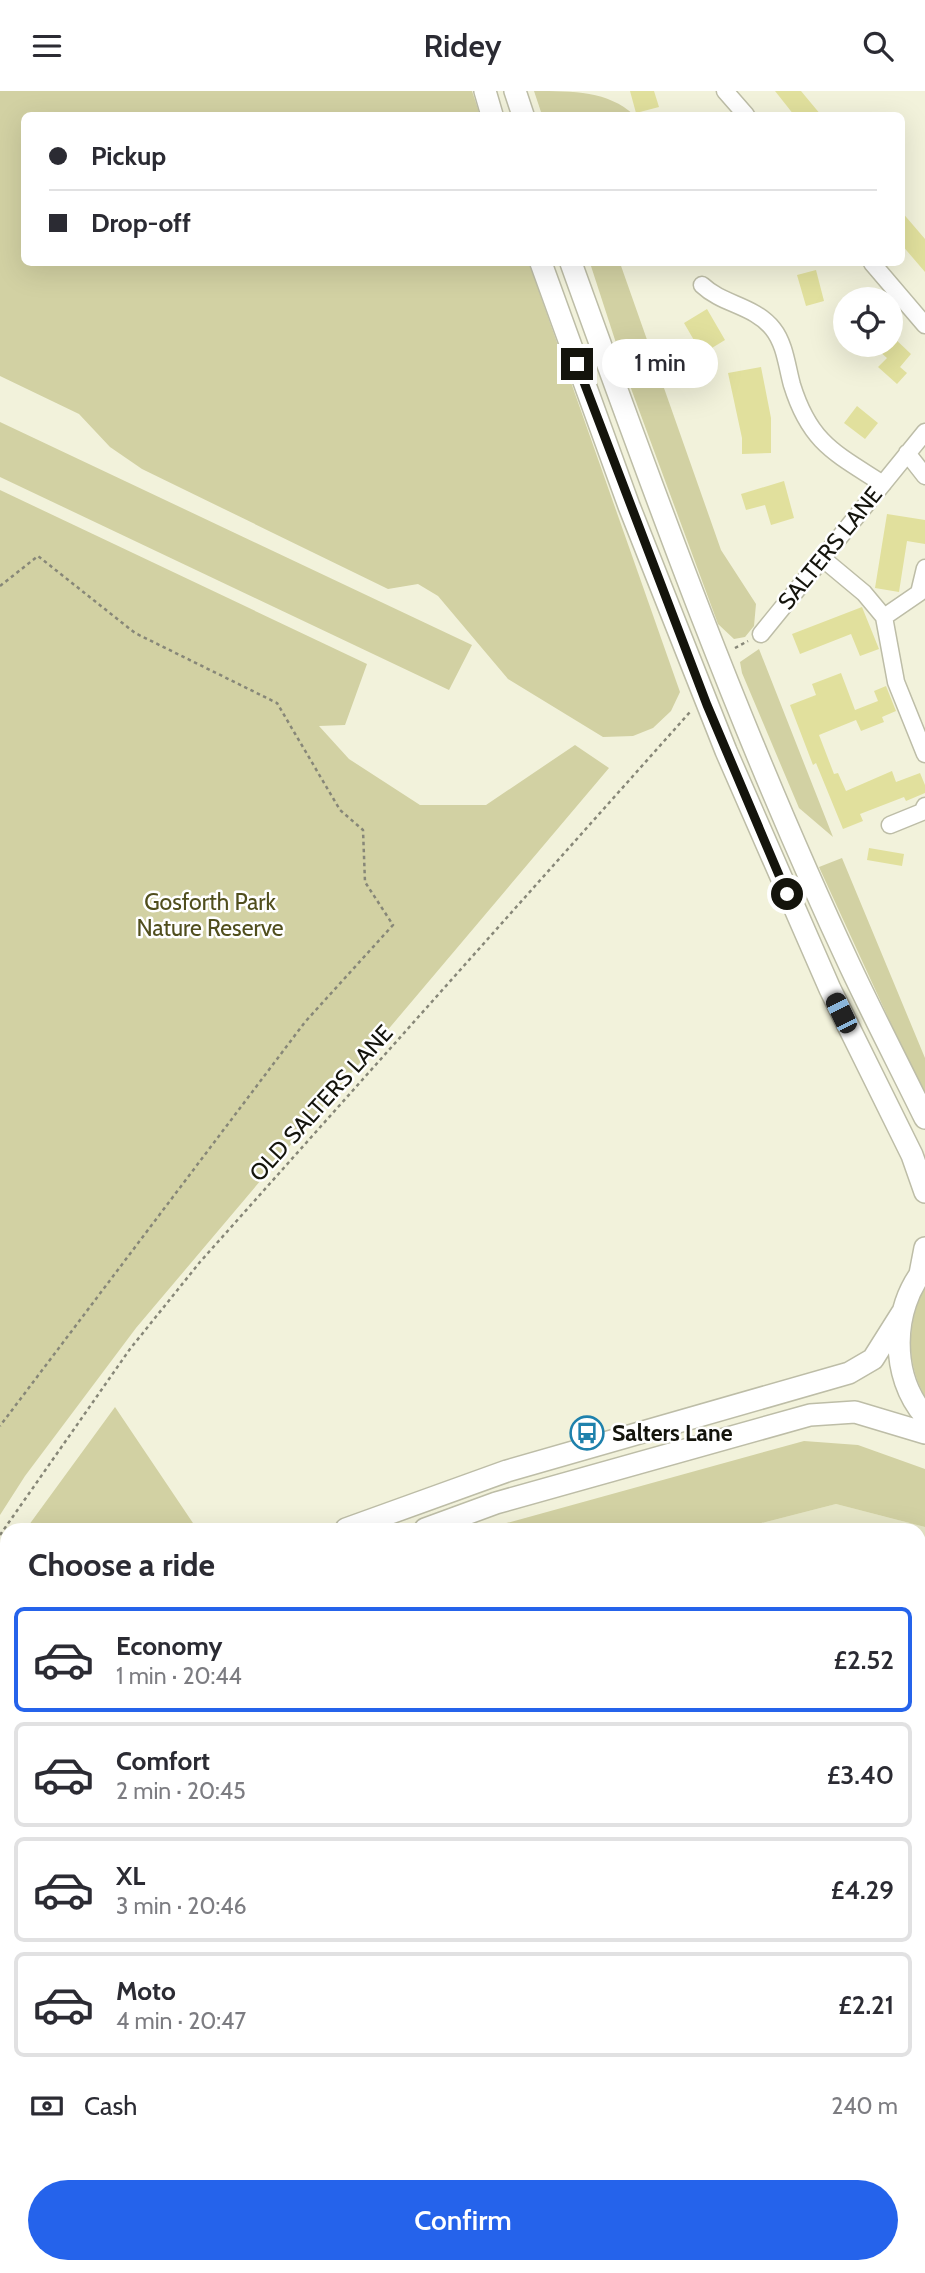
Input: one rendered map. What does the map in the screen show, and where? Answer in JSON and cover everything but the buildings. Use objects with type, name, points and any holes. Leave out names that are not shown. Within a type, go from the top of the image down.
[{"type":"main road","points":[[485,91],[491,112]]},
{"type":"main road","points":[[515,91],[522,112]]},
{"type":"main road","points":[[542,266],[629,506],[726,751],[824,977],[912,1155],[925,1192]]},
{"type":"main road","points":[[571,266],[657,498],[782,810],[850,965],[925,1118]]},
{"type":"main road","points":[[363,1523],[507,1471],[849,1373],[873,1359],[902,1313],[923,1271],[925,1248]]},
{"type":"main road","points":[[902,1313],[900,1355],[904,1375],[925,1416]]},
{"type":"main road","points":[[441,1523],[496,1503],[810,1415],[855,1412],[925,1433]]},
{"type":"street","points":[[725,91],[743,112]]},
{"type":"street","points":[[875,266],[925,325]]},
{"type":"street","points":[[702,285],[713,296],[743,306],[773,329],[781,344],[801,414],[808,426],[829,449],[883,484]]},
{"type":"street","name":"SALTERS LANE","points":[[761,634],[925,432]]},
{"type":"street","points":[[907,453],[925,476]]},
{"type":"street","points":[[822,558],[864,593],[884,617],[896,682],[925,754]]},
{"type":"street","points":[[884,617],[919,593],[925,568]]},
{"type":"street","points":[[890,825],[922,811],[925,806]]},
{"type":"path","points":[[0,586],[38,556],[135,633],[277,702],[340,810],[363,830],[365,882],[393,925],[305,1022],[0,1426]]},
{"type":"path","points":[[726,653],[761,634]]},
{"type":"path","name":"OLD SALTERS LANE","points":[[8,1523],[130,1349],[200,1262],[690,711]]},
{"type":"shaded area","points":[[836,1504],[910,1523],[762,1523]]},
{"type":"green space","points":[[0,91],[472,91],[479,112],[21,112],[21,266],[530,266],[680,692],[671,711],[653,728],[633,736],[603,737],[508,679],[438,596],[418,584],[388,589],[142,469],[110,447],[79,414],[0,376]]},
{"type":"green space","points":[[534,91],[589,94],[613,101],[630,112],[541,112]]},
{"type":"green space","points":[[591,266],[621,266],[721,550],[756,604],[754,626],[745,637],[734,639],[718,624],[629,383]]},
{"type":"green space","points":[[0,422],[472,645],[449,690],[0,477]]},
{"type":"green space","name":"Gosforth Park Nature Reserve","points":[[0,490],[367,664],[345,725],[319,726],[349,759],[420,805],[486,805],[575,745],[609,768],[136,1328],[25,1476],[0,1515]]},
{"type":"green space","points":[[759,649],[833,837],[799,808],[742,673],[740,662]]},
{"type":"green space","points":[[842,858],[925,1058],[925,1098],[819,867]]},
{"type":"green space","points":[[925,1286],[925,1397],[914,1370],[911,1342],[915,1314]]},
{"type":"green space","points":[[115,1407],[193,1523],[30,1523]]},
{"type":"green space","points":[[804,1441],[858,1445],[925,1469],[925,1523],[910,1523],[836,1504],[762,1523],[507,1523]]},
{"type":"place","name":"Salters Lane","points":[[587,1433]]},
{"type":"route","points":[[577,364],[707,705],[787,894]]}]
